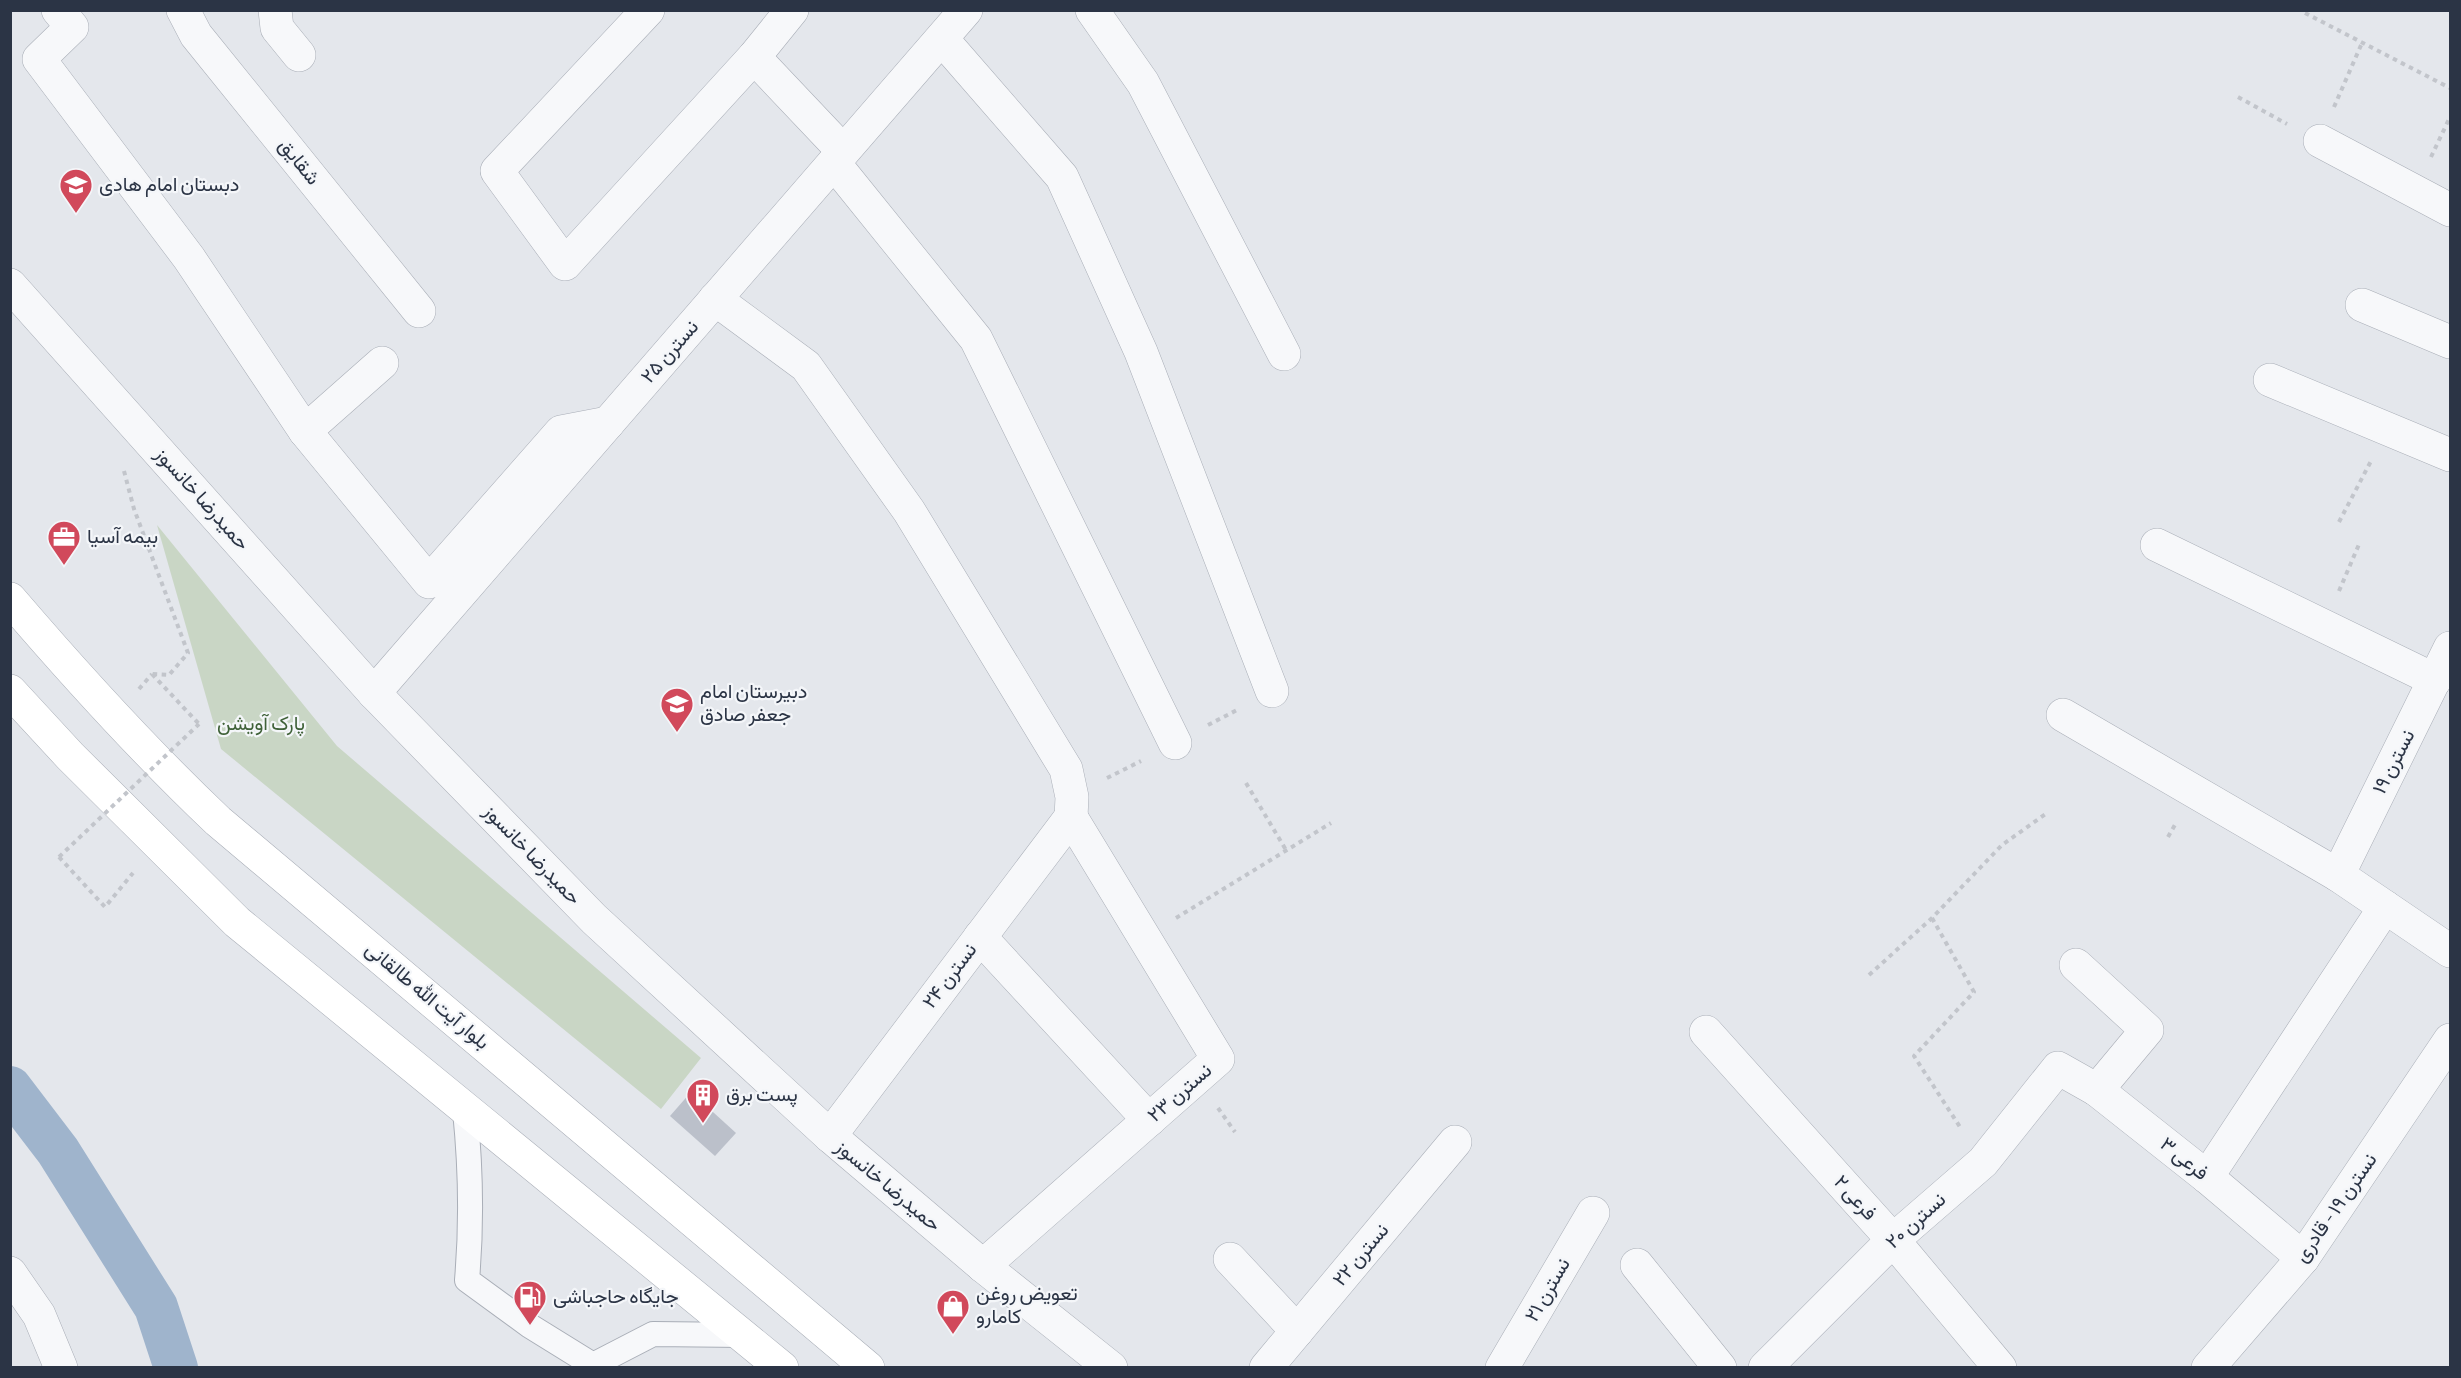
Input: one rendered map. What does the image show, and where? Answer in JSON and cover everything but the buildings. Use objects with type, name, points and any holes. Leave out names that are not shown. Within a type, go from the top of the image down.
[{"type":"main road","name":"بلوار آیت الله طالقانی","points":[[10,599],[115,718],[167,773],[218,821],[868,1368]]},
{"type":"main road","points":[[10,691],[70,756],[237,922],[465,1111],[782,1368]]},
{"type":"street","points":[[58,10],[72,27],[39,59],[189,258],[305,431],[429,582],[561,432],[608,423]]},
{"type":"street","name":"شقایق","points":[[183,10],[196,35],[419,311]]},
{"type":"street","points":[[275,10],[277,28],[299,55]]},
{"type":"street","points":[[648,10],[497,171],[565,264],[754,57],[792,10]]},
{"type":"street","name":"نسترن ۲۵","points":[[374,693],[966,10]]},
{"type":"street","points":[[1092,10],[1143,82],[1284,354]]},
{"type":"street","points":[[942,39],[1062,177],[1141,352],[1272,691]]},
{"type":"street","points":[[754,57],[838,157],[976,339],[1175,742]]},
{"type":"street","points":[[2320,141],[2451,210]]},
{"type":"street","name":"حمیدرضا خانسوز","points":[[10,285],[374,693],[594,919],[830,1136],[982,1266],[1111,1368]]},
{"type":"street","points":[[715,299],[806,366],[909,511],[1066,769],[1072,797],[1071,817]]},
{"type":"street","points":[[2362,305],[2451,342]]},
{"type":"street","points":[[305,431],[382,363]]},
{"type":"street","points":[[2270,380],[2451,455]]},
{"type":"street","points":[[2157,545],[2435,680]]},
{"type":"street","name":"نسترن ۱۹","points":[[2338,875],[2451,648]]},
{"type":"street","points":[[2063,715],[2338,875],[2451,951]]},
{"type":"street","name":"نسترن ۲۴","points":[[830,1136],[1071,817]]},
{"type":"street","name":"نسترن ۲۳","points":[[982,1266],[1218,1059],[1071,817]]},
{"type":"street","points":[[2207,1176],[2385,907]]},
{"type":"street","points":[[980,937],[1149,1120]]},
{"type":"street","points":[[2076,965],[2147,1030],[2097,1090]]},
{"type":"street","name":"فرعی ۲","points":[[1706,1032],[1893,1240],[2000,1368]]},
{"type":"street","name":"نسترن ۱۹ - قادری","points":[[2208,1368],[2303,1258],[2451,1040]]},
{"type":"street","name":"فرعی ۳","points":[[2058,1068],[2097,1090],[2207,1176],[2303,1258]]},
{"type":"street","name":"نسترن ۲۰","points":[[1765,1368],[1893,1240],[1983,1162],[2058,1068]]},
{"type":"street","name":"نسترن ۲۲","points":[[1266,1368],[1455,1142]]},
{"type":"street","name":"نسترن ۲۱","points":[[1502,1368],[1593,1213]]},
{"type":"street","points":[[1230,1259],[1297,1331]]},
{"type":"street","points":[[1637,1265],[1720,1368]]},
{"type":"street","points":[[10,1273],[39,1315],[61,1368]]},
{"type":"lane","points":[[465,1111],[472,1228],[467,1280],[530,1326],[593,1365],[653,1334],[743,1335]]},
{"type":"path","points":[[2305,13],[2451,88]]},
{"type":"path","points":[[2238,98],[2320,141],[2362,43]]},
{"type":"path","points":[[2339,522],[2387,428]]},
{"type":"path","points":[[134,509],[188,653],[169,675],[152,674],[199,724],[59,857],[105,907],[157,843]]},
{"type":"path","points":[[2324,626],[2360,542]]},
{"type":"path","points":[[1246,783],[1286,850]]},
{"type":"path","points":[[1869,975],[1932,918],[2002,845],[2046,813]]},
{"type":"path","points":[[1144,938],[1331,823]]},
{"type":"path","points":[[1932,918],[1974,992],[1914,1056],[1983,1162]]},
{"type":"green space","name":"پارک آویشن","points":[[157,525],[337,746],[701,1058],[661,1109],[221,749]]},
{"type":"waterway","points":[[10,1088],[58,1151],[156,1307],[176,1368]]},
{"type":"place","name":"دبستان امام هادی","points":[[76,214]]},
{"type":"place","name":"بیمه آسیا","points":[[64,566]]},
{"type":"place","name":"دبیرستان امام جعفر صادق","points":[[677,733]]},
{"type":"place","name":"پست برق","points":[[703,1124]]},
{"type":"place","name":"جایگاه حاجباشی","points":[[530,1326]]},
{"type":"place","name":"تعویض روغن کامارو","points":[[953,1335]]}]
